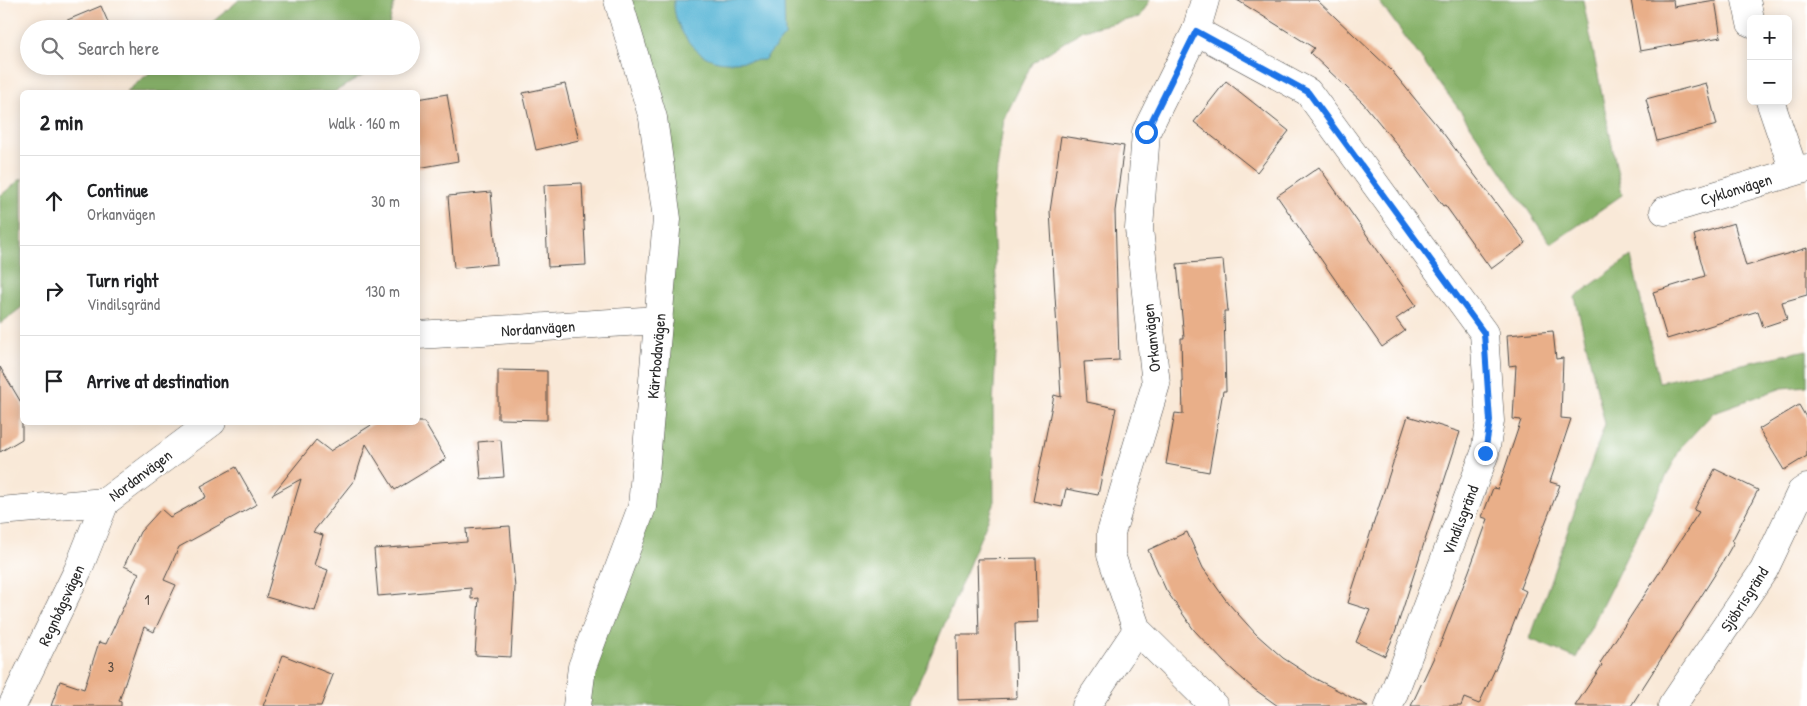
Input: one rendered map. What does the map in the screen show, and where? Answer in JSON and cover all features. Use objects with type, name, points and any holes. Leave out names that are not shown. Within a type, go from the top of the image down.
[{"type":"street","name":"Kärrbodavägen","points":[[577,706],[582,666],[642,507],[667,219],[653,118],[618,0]]},
{"type":"street","name":"Orkanvägen","points":[[1205,0],[1196,31],[1146,132],[1139,229],[1156,384],[1111,533],[1111,555],[1137,630],[1214,706]]},
{"type":"street","points":[[1746,0],[1749,15]]},
{"type":"street","name":"Vindilsgränd","points":[[1196,31],[1308,92],[1484,333],[1490,421],[1485,453],[1389,706]]},
{"type":"street","points":[[1772,105],[1800,170]]},
{"type":"street","name":"Cyklonvägen","points":[[1664,211],[1800,170]]},
{"type":"street","name":"Nordanvägen","points":[[420,335],[659,320]]},
{"type":"street","name":"Nordanvägen","points":[[0,511],[105,502],[208,425]]},
{"type":"street","name":"Sjöbrisgränd","points":[[1672,706],[1764,570],[1802,492],[1807,488]]},
{"type":"street","name":"Regnbågsvägen","points":[[12,706],[78,570],[105,502]]},
{"type":"street","points":[[1086,706],[1137,630]]},
{"type":"green space","points":[[239,0],[395,0],[390,20],[215,20]]},
{"type":"green space","points":[[618,0],[1150,0],[1140,17],[1083,30],[1032,63],[1004,119],[992,206],[998,317],[993,405],[994,505],[908,706],[577,706],[642,507],[667,219]]},
{"type":"green space","points":[[1378,0],[1583,0],[1622,195],[1551,244],[1461,112]]},
{"type":"green space","points":[[147,75],[364,75],[338,90],[128,90]]},
{"type":"green space","points":[[20,180],[20,309],[0,324],[0,196]]},
{"type":"green space","points":[[1631,256],[1659,382],[1807,350],[1807,386],[1782,388],[1714,412],[1681,447],[1576,658],[1530,639],[1605,424],[1575,297]]},
{"type":"water","points":[[674,0],[784,0],[785,36],[764,60],[718,61],[700,53],[686,38],[680,29],[674,9]]},
{"type":"building","points":[[1237,0],[1317,0],[1392,71],[1443,133],[1526,243],[1491,269],[1445,205],[1443,206],[1408,158],[1363,103],[1310,53],[1314,48]]},
{"type":"building","points":[[1631,0],[1673,0],[1674,7],[1715,0],[1721,37],[1640,51]]},
{"type":"building","points":[[101,6],[107,20],[68,20]]},
{"type":"building","points":[[1226,81],[1289,131],[1257,172],[1194,122]]},
{"type":"building","points":[[1706,83],[1717,125],[1657,141],[1646,99]]},
{"type":"building","points":[[565,84],[579,140],[536,150],[523,93]]},
{"type":"building","points":[[447,94],[458,161],[420,168],[420,99]]},
{"type":"building","points":[[1061,136],[1124,146],[1115,211],[1119,360],[1084,362],[1087,402],[1116,408],[1098,495],[1066,489],[1062,507],[1033,501],[1054,395],[1061,397],[1050,211]]},
{"type":"building","points":[[1319,167],[1416,305],[1396,319],[1405,331],[1382,347],[1277,196]]},
{"type":"building","points":[[582,183],[586,265],[548,267],[544,185]]},
{"type":"building","points":[[491,192],[497,264],[454,268],[448,196]]},
{"type":"building","points":[[1734,223],[1746,266],[1807,248],[1807,295],[1782,302],[1787,319],[1763,327],[1758,311],[1667,339],[1653,292],[1705,276],[1694,235]]},
{"type":"building","points":[[1223,260],[1228,311],[1224,311],[1226,391],[1223,391],[1209,472],[1166,464],[1175,413],[1183,414],[1181,338],[1184,338],[1177,264]]},
{"type":"building","points":[[1553,331],[1556,359],[1563,358],[1561,418],[1571,419],[1550,482],[1560,485],[1520,588],[1526,591],[1502,654],[1479,704],[1464,698],[1461,706],[1411,706],[1442,640],[1469,571],[1488,519],[1482,517],[1493,488],[1498,489],[1521,420],[1513,419],[1516,365],[1509,366],[1507,335]]},
{"type":"building","points":[[0,367],[20,401],[22,439],[0,452]]},
{"type":"building","points":[[498,370],[547,371],[547,420],[498,419]]},
{"type":"building","points":[[1799,405],[1807,419],[1807,456],[1784,470],[1759,429]]},
{"type":"building","points":[[1408,416],[1460,432],[1395,633],[1385,656],[1356,642],[1370,610],[1348,603]]},
{"type":"building","points":[[420,422],[424,422],[446,459],[395,490],[366,444],[355,479],[313,532],[323,535],[314,565],[328,570],[315,611],[266,597],[301,479],[272,495],[316,440],[330,451],[371,425],[420,425]]},
{"type":"building","points":[[501,440],[504,477],[481,479],[478,442]]},
{"type":"building","points":[[236,467],[257,504],[179,547],[164,580],[176,585],[154,632],[144,627],[119,701],[121,706],[51,706],[60,681],[84,689],[99,642],[106,644],[139,573],[124,566],[140,532],[161,509],[170,517],[206,497],[201,486]]},
{"type":"building","points":[[1715,469],[1758,490],[1721,565],[1631,706],[1575,706],[1602,665],[1600,663],[1699,512],[1694,510]]},
{"type":"building","points":[[510,526],[515,588],[511,657],[475,655],[479,598],[471,599],[471,588],[378,596],[374,549],[467,542],[466,529]]},
{"type":"building","points":[[1187,532],[1203,568],[1228,603],[1256,634],[1283,658],[1314,678],[1368,706],[1278,706],[1254,689],[1225,663],[1194,630],[1166,590],[1148,550]]},
{"type":"building","points":[[1036,558],[1038,622],[1015,623],[1017,698],[958,700],[957,635],[979,635],[977,559]]},
{"type":"building","points":[[283,655],[333,675],[321,706],[263,706]]},
{"type":"route","points":[[1146,132],[1196,31],[1308,92],[1484,333],[1490,421],[1485,453]]}]
